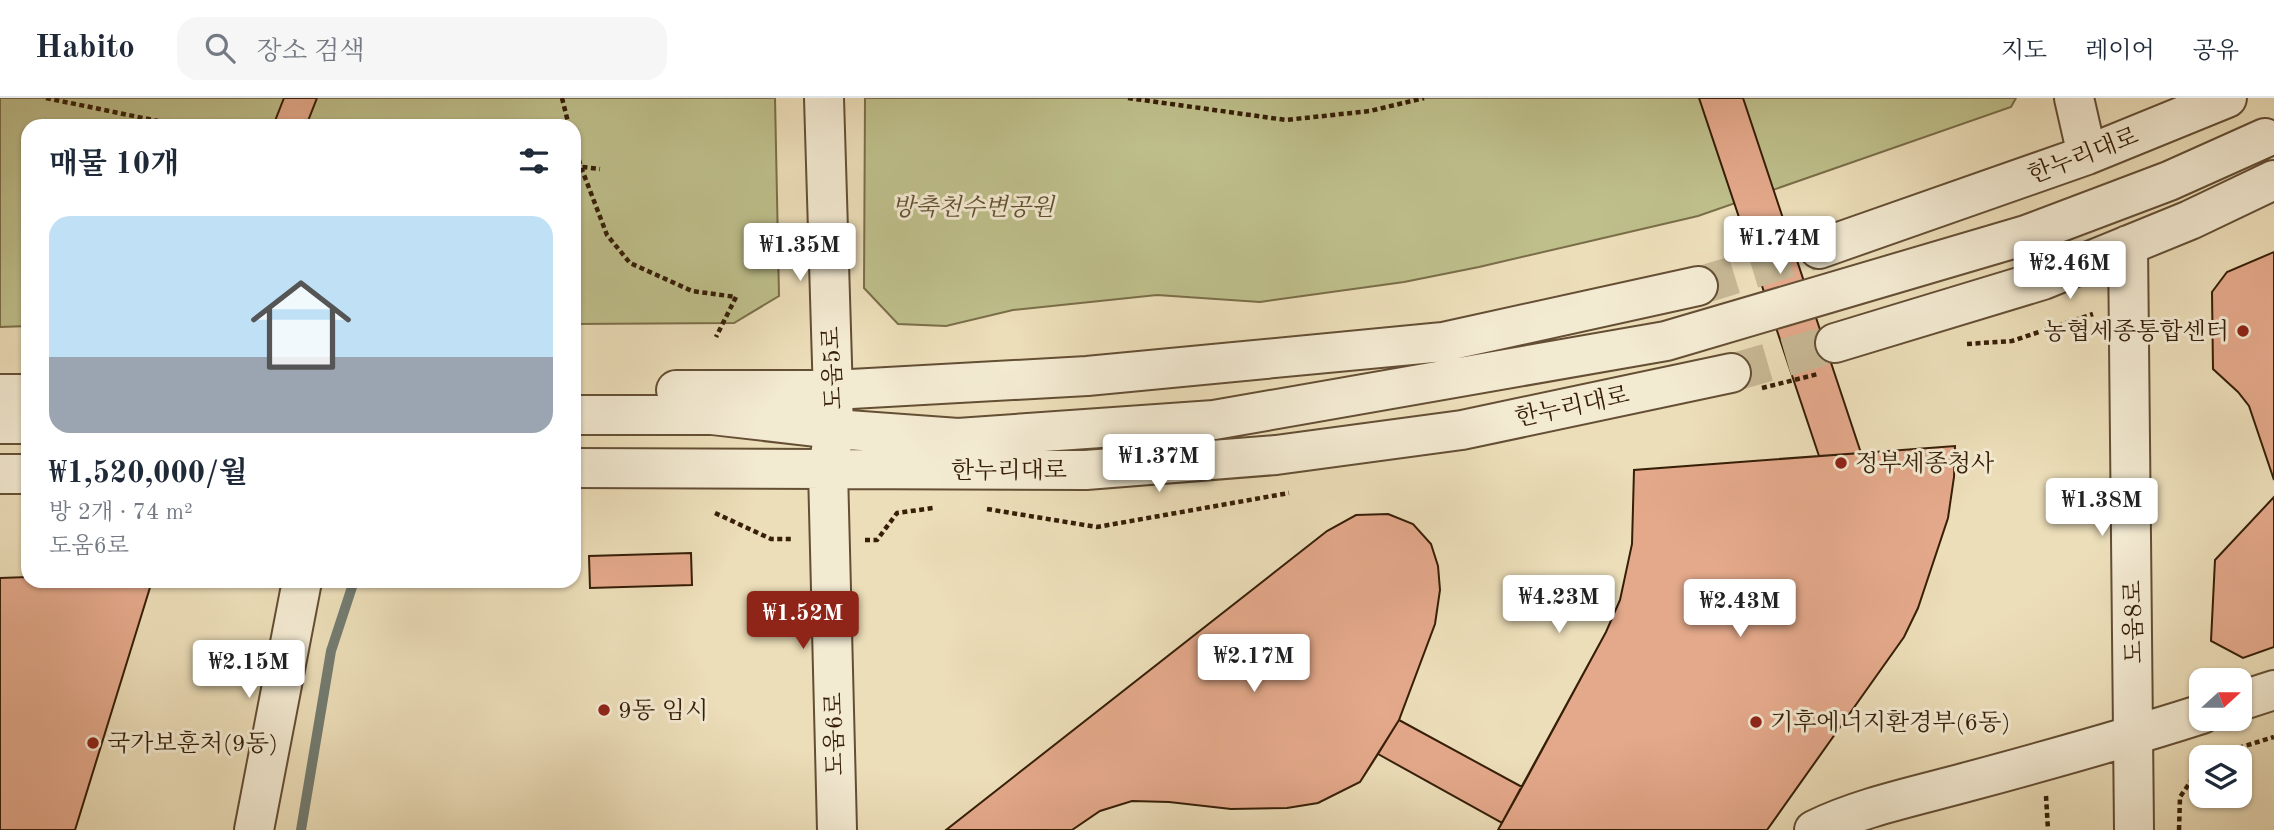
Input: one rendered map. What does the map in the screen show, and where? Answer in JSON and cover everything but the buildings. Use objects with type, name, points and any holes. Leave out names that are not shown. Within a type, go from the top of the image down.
[{"type":"street","name":"도움5로","points":[[824,98],[834,429],[828,470]]},
{"type":"street","points":[[2074,98],[2087,155]]},
{"type":"street","name":"한누리대로","points":[[1819,249],[2087,155],[2227,98]]},
{"type":"street","points":[[581,415],[712,415],[834,429],[958,438],[1214,420],[1666,341],[2026,235],[2169,181],[2265,138]]},
{"type":"street","points":[[1835,343],[2043,280],[2190,220],[2274,180]]},
{"type":"street","name":"도움8로","points":[[2129,245],[2134,830]]},
{"type":"street","points":[[581,392],[833,390],[1087,376],[1443,342],[1698,286]]},
{"type":"street","name":"한누리대로","points":[[581,468],[1086,470],[1276,455],[1461,430],[1731,373]]},
{"type":"street","points":[[0,394],[21,394]]},
{"type":"street","points":[[0,424],[21,424]]},
{"type":"street","name":"도움6로","points":[[828,470],[837,830]]},
{"type":"street","points":[[0,474],[21,474]]},
{"type":"street","points":[[254,830],[301,588]]},
{"type":"street","points":[[2252,697],[2274,690]]},
{"type":"street","points":[[1814,830],[1831,822],[1916,796],[2189,718]]},
{"type":"path","points":[[46,98],[148,119]]},
{"type":"path","points":[[562,98],[567,119]]},
{"type":"path","points":[[1128,98],[1286,120],[1370,111],[1424,98]]},
{"type":"path","points":[[600,169],[581,167],[607,235],[629,263],[692,291],[736,297],[716,337]]},
{"type":"path","points":[[2248,745],[2274,737]]},
{"type":"path","points":[[2179,830],[2180,797],[2189,784]]},
{"type":"path","points":[[2046,792],[2048,830]]},
{"type":"green space","points":[[0,98],[775,98],[779,296],[734,323],[581,324],[581,119],[21,119],[21,326],[0,327]]},
{"type":"green space","name":"방축천수변공원","points":[[865,98],[2016,98],[2011,107],[1698,216],[1479,267],[1404,282],[1260,302],[1157,295],[1013,310],[946,326],[898,324],[864,288]]},
{"type":"waterway","points":[[301,830],[331,651],[352,588]]},
{"type":"tunnel","points":[[1698,286],[1819,249]]},
{"type":"tunnel","points":[[1731,373],[1835,343]]},
{"type":"place","name":"농협세종통합센터","points":[[2243,331]]},
{"type":"place","name":"정부세종청사","points":[[1841,463]]},
{"type":"place","name":"9동 임시","points":[[604,710]]},
{"type":"place","name":"기후에너지환경부(6동)","points":[[1756,722]]},
{"type":"place","name":"국가보훈처(9동)","points":[[93,743]]}]
